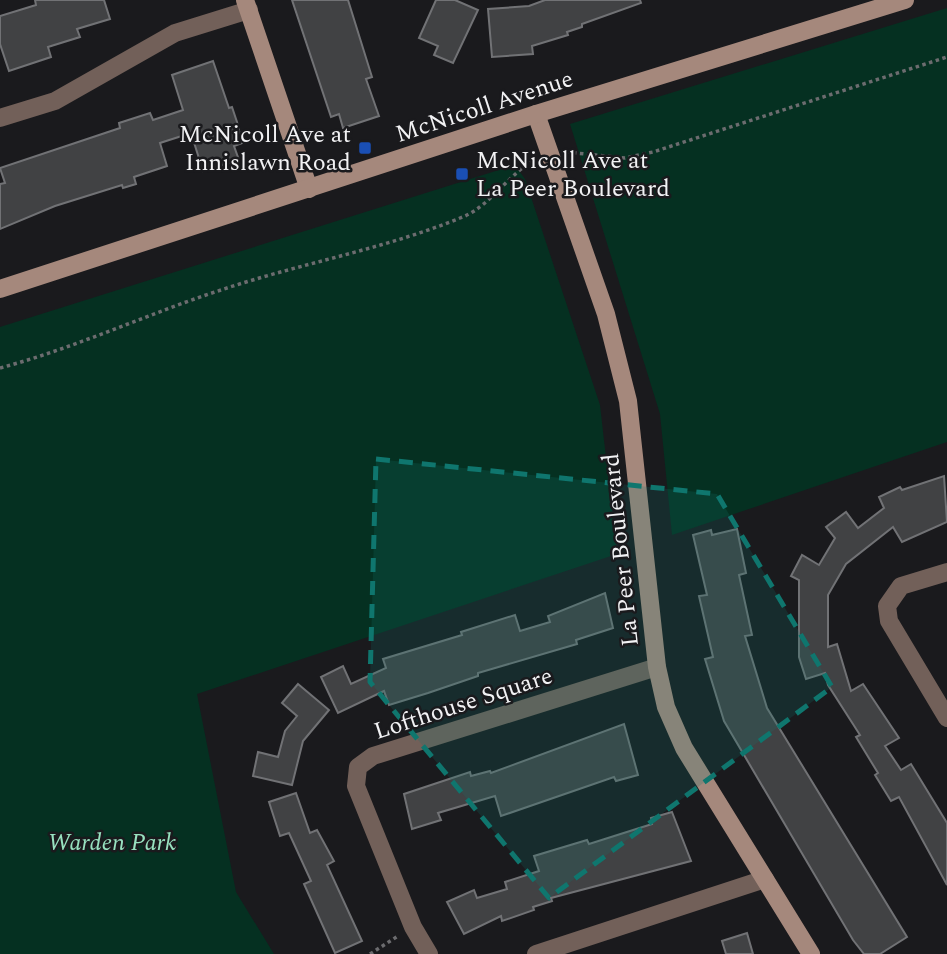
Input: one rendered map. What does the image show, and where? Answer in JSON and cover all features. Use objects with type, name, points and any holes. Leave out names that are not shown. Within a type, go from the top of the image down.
[{"type":"street","name":"McNicoll Avenue","points":[[0,289],[536,114],[905,0]]},
{"type":"street","points":[[0,118],[55,101],[175,33],[247,5],[309,189]]},
{"type":"street","name":"La Peer Boulevard","points":[[536,114],[606,314],[628,401],[657,667],[666,707],[684,748],[811,954]]},
{"type":"street","points":[[947,572],[901,586],[887,606],[889,621],[947,718]]},
{"type":"street","name":"Lofthouse Square","points":[[429,954],[413,927],[356,786],[358,767],[373,756],[657,667]]},
{"type":"street","points":[[536,954],[765,879]]},
{"type":"path","points":[[570,151],[625,158],[653,152],[947,57]]},
{"type":"path","points":[[0,368],[222,289],[388,243],[467,215],[497,195],[526,164]]},
{"type":"path","points":[[370,954],[413,927]]},
{"type":"highlighted area","points":[[376,459],[717,494],[832,687],[549,898],[370,682]]},
{"type":"green space","points":[[947,8],[947,442],[672,535],[660,414],[570,124]]},
{"type":"green space","name":"Warden Park","points":[[515,165],[525,179],[600,405],[617,554],[197,694],[236,892],[274,954],[0,954],[0,327]]},
{"type":"building","points":[[35,0],[104,0],[110,19],[77,29],[80,37],[48,47],[51,57],[9,71],[0,44],[0,16],[36,5]]},
{"type":"building","points":[[292,0],[348,0],[372,77],[366,79],[379,116],[343,128],[339,114],[331,117]]},
{"type":"building","points":[[436,0],[455,0],[478,10],[453,63],[434,55],[438,46],[419,38]]},
{"type":"building","points":[[545,0],[640,0],[641,3],[582,24],[582,27],[567,32],[568,35],[532,46],[533,54],[492,57],[488,9],[529,6]]},
{"type":"building","points":[[213,61],[229,108],[232,107],[237,122],[242,143],[234,146],[239,160],[203,171],[191,133],[160,143],[167,166],[134,177],[136,184],[123,188],[122,185],[55,206],[0,229],[0,184],[5,183],[0,168],[120,128],[119,123],[150,113],[153,120],[183,110],[172,75]]},
{"type":"building","points":[[944,476],[947,522],[902,542],[893,527],[846,564],[828,595],[828,647],[837,644],[851,691],[863,684],[899,738],[885,746],[901,770],[911,764],[947,823],[947,885],[899,797],[891,801],[875,775],[878,773],[856,737],[860,735],[828,685],[825,673],[806,679],[799,657],[799,580],[791,576],[802,555],[819,565],[835,538],[826,527],[846,512],[858,528],[884,508],[879,497],[900,487],[902,490]]},
{"type":"building","points":[[737,529],[746,573],[739,575],[752,635],[745,636],[767,708],[907,937],[880,954],[864,954],[853,940],[724,721],[705,659],[713,657],[699,596],[707,595],[693,535],[711,530],[712,535]]},
{"type":"building","points":[[605,593],[613,628],[576,640],[577,644],[478,673],[478,676],[389,705],[384,691],[338,713],[321,677],[343,666],[351,684],[386,668],[383,659],[462,635],[461,632],[515,615],[520,631],[550,622],[548,616]]},
{"type":"building","points":[[298,684],[329,710],[303,741],[292,785],[253,776],[258,752],[278,757],[285,731],[297,716],[282,703]]},
{"type":"building","points":[[624,724],[638,775],[616,781],[614,777],[501,816],[495,796],[438,813],[441,820],[412,829],[404,794],[470,772],[471,776],[490,771],[491,773]]},
{"type":"building","points":[[296,793],[310,833],[317,830],[334,861],[327,865],[362,941],[335,953],[304,884],[311,881],[289,833],[280,836],[269,802]]},
{"type":"building","points":[[672,812],[691,861],[551,898],[552,901],[533,907],[534,910],[502,921],[501,916],[464,934],[447,902],[474,890],[477,898],[507,889],[505,882],[539,871],[534,856],[587,840],[589,844],[652,824],[651,818]]},
{"type":"building","points":[[747,933],[753,954],[726,954],[722,941]]},
{"type":"place","name":"McNicoll Ave at Innislawn Road","points":[[365,148]]},
{"type":"place","name":"McNicoll Ave at La Peer Boulevard","points":[[462,174]]}]
